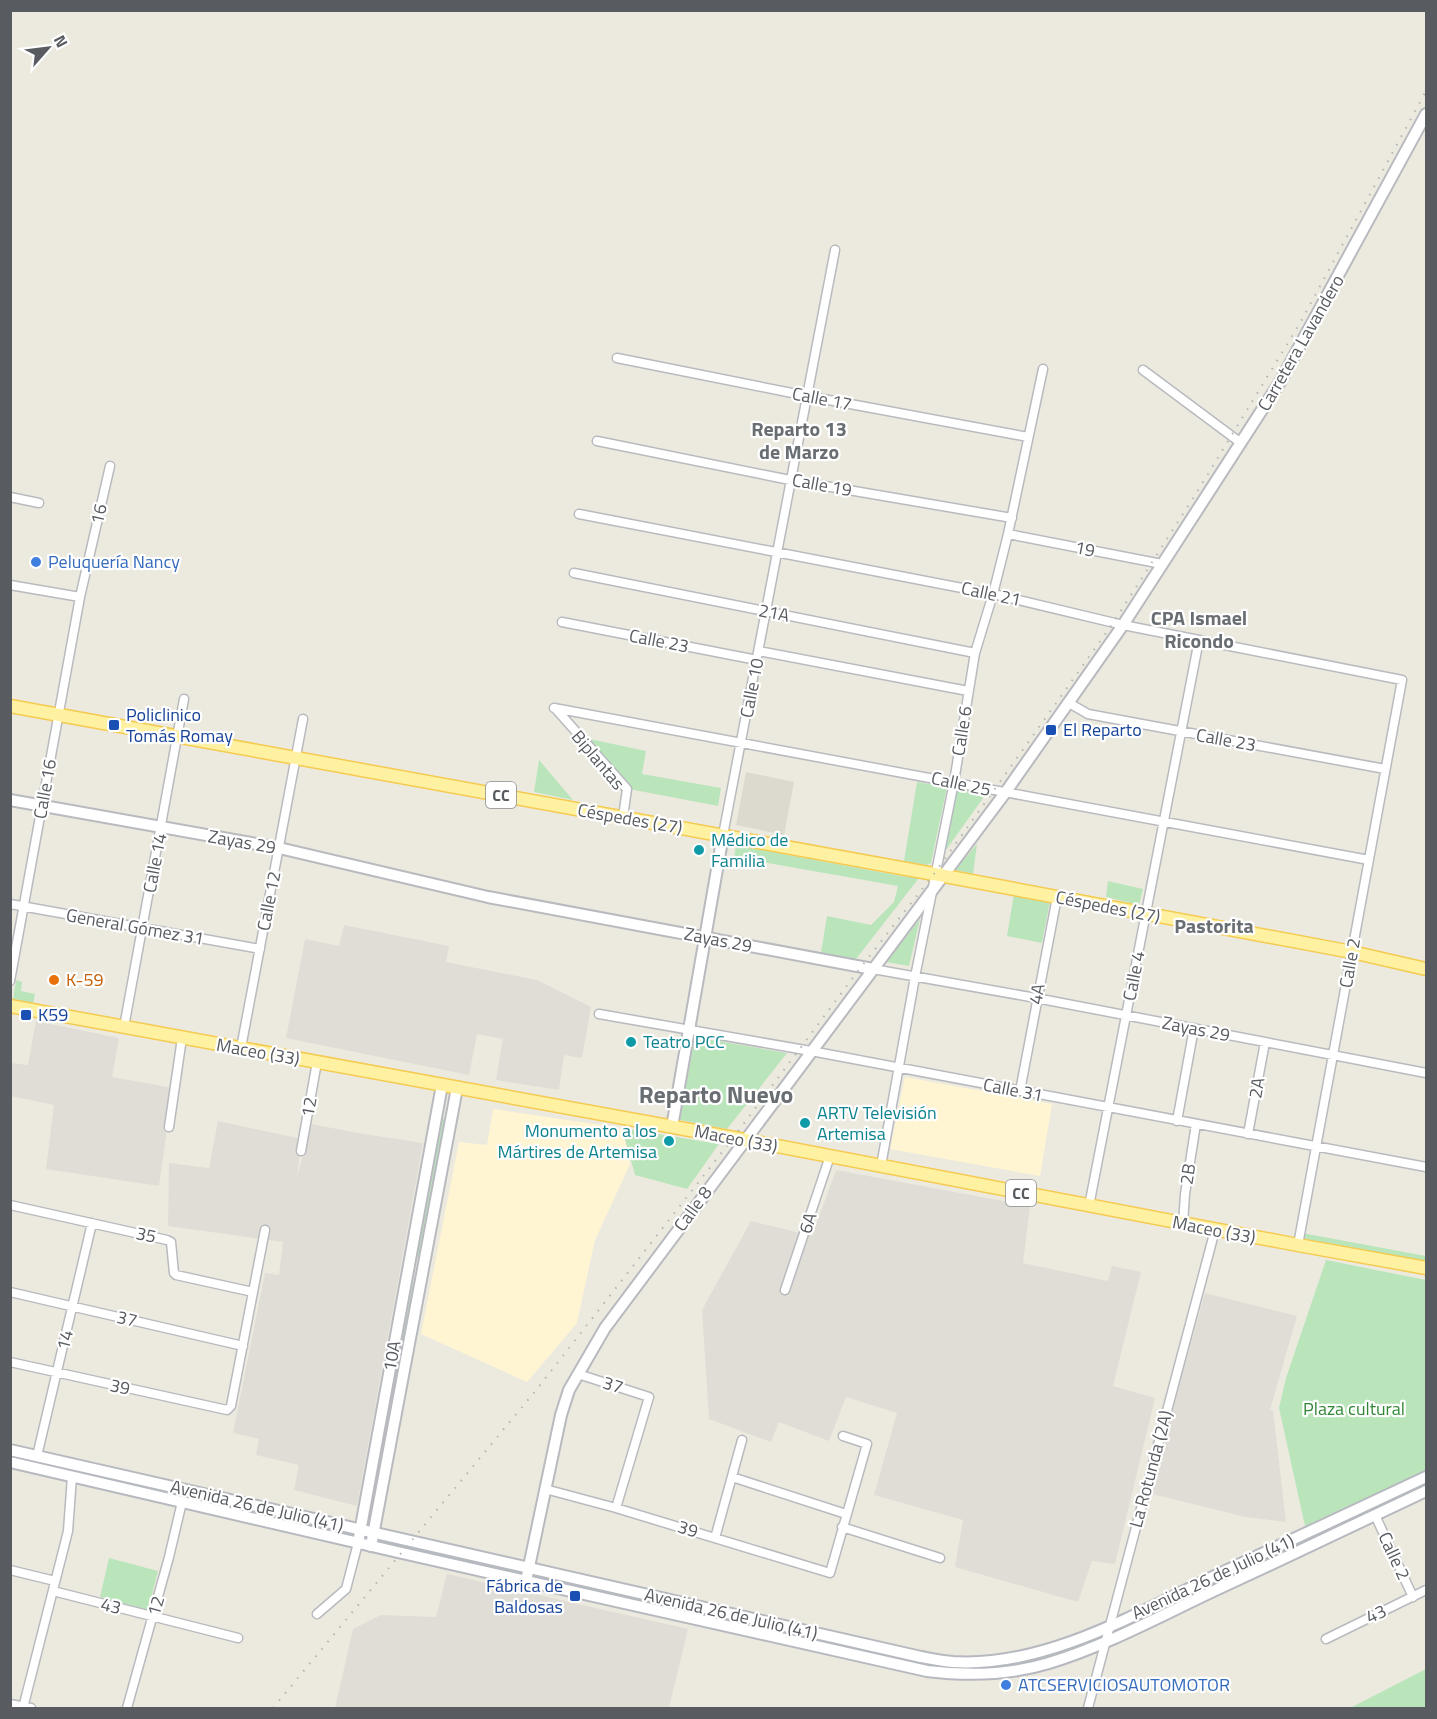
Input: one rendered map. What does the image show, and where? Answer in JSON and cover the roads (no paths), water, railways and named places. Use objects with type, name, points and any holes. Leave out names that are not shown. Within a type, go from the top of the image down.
[{"type":"main road","name":"Céspedes (27)","points":[[10,706],[939,875],[1352,952],[1426,969]]},
{"type":"main road","name":"Maceo (33)","points":[[10,1006],[745,1140],[1426,1268]]},
{"type":"street","name":"Carretera Lavandero","points":[[1069,703],[1123,625],[1280,382],[1426,114]]},
{"type":"street","name":"Calle 10","points":[[672,1127],[723,835],[835,250]]},
{"type":"street","name":"Calle 17","points":[[617,358],[1028,437]]},
{"type":"street","name":"Calle 6","points":[[939,875],[975,653],[1012,518],[1042,369]]},
{"type":"street","points":[[1143,370],[1241,443]]},
{"type":"street","name":"Calle 19","points":[[597,441],[790,480],[1012,518]]},
{"type":"street","name":"16","points":[[80,597],[110,466]]},
{"type":"street","points":[[10,497],[39,503]]},
{"type":"street","name":"Calle 21","points":[[579,514],[993,594],[1123,625],[1402,680]]},
{"type":"street","name":"19","points":[[1008,534],[1162,564]]},
{"type":"street","name":"21A","points":[[574,573],[975,653]]},
{"type":"street","points":[[10,585],[80,597]]},
{"type":"street","name":"Calle 16","points":[[10,981],[80,597]]},
{"type":"street","name":"Calle 23","points":[[562,622],[968,691]]},
{"type":"street","name":"Calle 4","points":[[1089,1206],[1199,640]]},
{"type":"street","name":"Calle 2","points":[[1298,1245],[1402,680]]},
{"type":"street","name":"Calle 14","points":[[124,1027],[184,699]]},
{"type":"street","name":"Calle 23","points":[[1069,703],[1088,714],[1385,769]]},
{"type":"street","name":"Calle 8","points":[[526,1581],[561,1415],[569,1390],[605,1328],[932,892],[939,875],[1005,794],[1069,703]]},
{"type":"street","name":"Calle 25","points":[[554,708],[954,782],[1005,794],[1369,860]]},
{"type":"street","name":"Biplantas","points":[[554,708],[627,789],[622,817]]},
{"type":"street","name":"Calle 12","points":[[241,1048],[303,719]]},
{"type":"street","name":"Zayas 29","points":[[10,800],[279,848],[488,897],[1426,1073]]},
{"type":"street","points":[[880,1166],[932,892]]},
{"type":"street","name":"4A","points":[[1020,1091],[1057,897]]},
{"type":"street","name":"General Gómez 31","points":[[10,904],[260,949]]},
{"type":"street","name":"Calle 31","points":[[599,1014],[811,1051],[1426,1167]]},
{"type":"street","points":[[1177,1121],[1194,1028]]},
{"type":"street","points":[[169,1127],[182,1038]]},
{"type":"street","name":"2A","points":[[1248,1134],[1265,1042]]},
{"type":"street","name":"12","points":[[301,1151],[317,1062]]},
{"type":"street","name":"10A","points":[[317,1614],[346,1589],[358,1543],[441,1085]]},
{"type":"street","name":"10A","points":[[371,1546],[457,1088]]},
{"type":"street","name":"2B","points":[[1183,1224],[1185,1194],[1196,1124]]},
{"type":"street","name":"6A","points":[[785,1290],[830,1156]]},
{"type":"street","name":"35","points":[[10,1205],[167,1240],[171,1242],[176,1275],[253,1292]]},
{"type":"street","name":"14","points":[[37,1456],[92,1224]]},
{"type":"street","points":[[243,1346],[265,1230]]},
{"type":"street","name":"La Rotunda (2A)","points":[[1088,1708],[1215,1230]]},
{"type":"street","points":[[409,1265],[423,1267]]},
{"type":"street","name":"37","points":[[10,1292],[243,1346]]},
{"type":"street","name":"39","points":[[10,1362],[227,1410],[230,1408],[243,1346]]},
{"type":"street","name":"37","points":[[578,1374],[650,1397],[616,1508]]},
{"type":"street","points":[[843,1436],[867,1444],[842,1527],[940,1558]]},
{"type":"street","points":[[715,1538],[742,1440]]},
{"type":"street","name":"Avenida 26 de Julio (41)","points":[[10,1450],[529,1569],[921,1657],[953,1662],[979,1662],[1020,1657],[1055,1648],[1110,1625],[1426,1477]]},
{"type":"street","name":"Avenida 26 de Julio (41)","points":[[10,1462],[927,1671],[956,1674],[1024,1669],[1049,1663],[1105,1642],[1426,1491]]},
{"type":"street","points":[[10,1704],[26,1708],[68,1531],[72,1477]]},
{"type":"street","points":[[732,1477],[846,1514]]},
{"type":"street","name":"39","points":[[545,1489],[616,1508],[830,1573],[842,1527]]},
{"type":"street","name":"12","points":[[127,1708],[182,1502]]},
{"type":"street","name":"Calle 2","points":[[1375,1515],[1413,1597]]},
{"type":"street","points":[[10,1570],[56,1581]]},
{"type":"street","name":"43","points":[[1326,1639],[1426,1590]]},
{"type":"street","name":"43","points":[[53,1591],[238,1638]]},
{"type":"railway","points":[[273,1708],[537,1389],[733,1138],[934,874],[1017,758],[1113,623],[1197,492],[1300,323],[1426,91]]},
{"type":"place","name":"Peluquería Nancy","points":[[36,562]]},
{"type":"place","name":"Policlinico Tomás Romay","points":[[114,725]]},
{"type":"place","name":"El Reparto","points":[[1051,730]]},
{"type":"place","name":"Médico de Familia","points":[[699,850]]},
{"type":"place","name":"K-59","points":[[54,980]]},
{"type":"place","name":"K59","points":[[26,1015]]},
{"type":"place","name":"Teatro PCC","points":[[631,1042]]},
{"type":"place","name":"ARTV Televisión Artemisa","points":[[805,1123]]},
{"type":"place","name":"Monumento a los Mártires de Artemisa","points":[[669,1141]]},
{"type":"place","name":"Fábrica de Baldosas","points":[[575,1596]]},
{"type":"place","name":"ATCSERVICIOSAUTOMOTOR","points":[[1006,1685]]},
{"type":"district","name":"Reparto 13 de Marzo","points":[[799,440]]},
{"type":"district","name":"CPA Ismael Ricondo","points":[[1199,630]]},
{"type":"district","name":"Pastorita","points":[[1214,926]]},
{"type":"district","name":"Reparto Nuevo","points":[[716,1095]]},
{"type":"park label","name":"Plaza cultural","points":[[1354,1409]]}]
